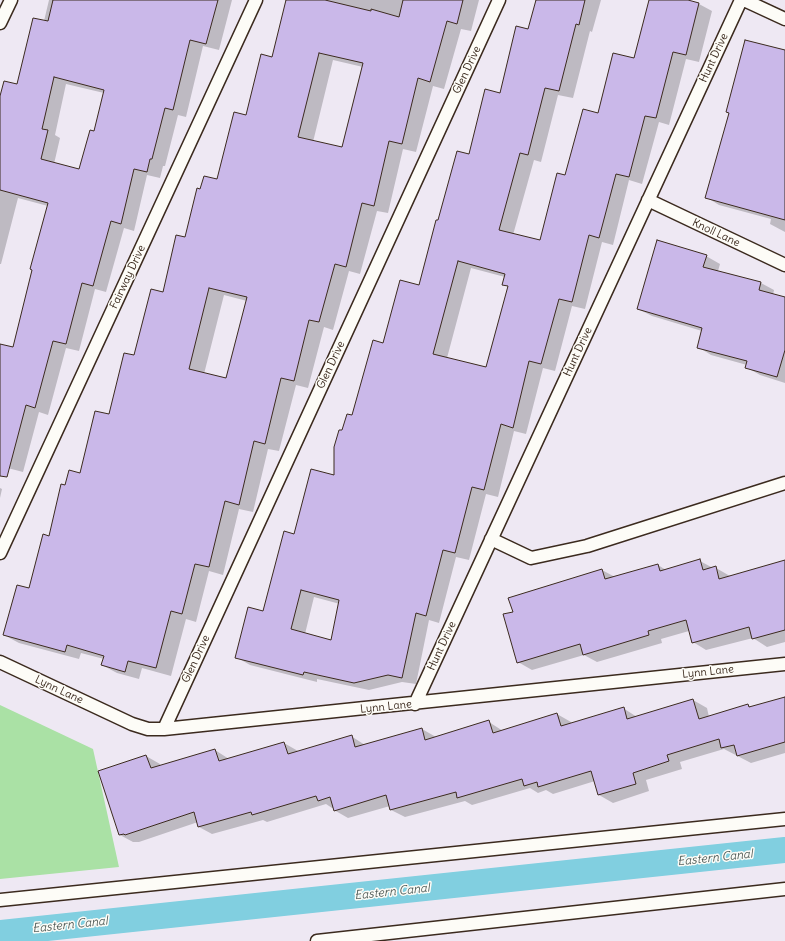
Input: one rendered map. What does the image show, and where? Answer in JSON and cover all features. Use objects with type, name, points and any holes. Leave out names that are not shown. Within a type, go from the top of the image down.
[{"type":"lane","points":[[0,23],[11,0]]},
{"type":"lane","name":"Fairway Drive","points":[[0,553],[256,0]]},
{"type":"lane","name":"Glen Drive","points":[[164,730],[499,0]]},
{"type":"lane","name":"Hunt Drive","points":[[415,704],[741,0]]},
{"type":"lane","points":[[744,0],[785,19]]},
{"type":"lane","name":"Knoll Lane","points":[[648,200],[785,265]]},
{"type":"lane","points":[[491,539],[531,558],[587,546],[785,483]]},
{"type":"lane","name":"Lynn Lane","points":[[0,662],[132,724],[164,730],[785,664]]},
{"type":"lane","points":[[0,900],[785,819]]},
{"type":"lane","points":[[317,941],[785,889]]},
{"type":"green space","points":[[0,705],[93,749],[119,867],[0,879]]},
{"type":"building","points":[[53,0],[218,0],[206,44],[190,40],[173,110],[165,108],[152,159],[150,159],[147,172],[134,169],[121,224],[111,221],[93,286],[82,283],[66,344],[53,341],[35,408],[26,405],[7,477],[0,476],[0,344],[13,347],[32,270],[30,269],[48,203],[0,190],[0,96],[4,81],[17,84],[33,18],[48,21]],"holes":[[[54,77],[104,90],[94,131],[90,130],[79,169],[41,159],[48,130],[42,129]]]},
{"type":"building","points":[[286,0],[325,0],[371,11],[371,9],[399,17],[403,0],[463,0],[457,24],[447,21],[430,82],[418,78],[402,144],[389,141],[374,206],[362,203],[346,267],[335,264],[319,322],[309,320],[294,381],[281,378],[265,444],[254,441],[239,505],[225,501],[209,567],[195,564],[182,614],[171,611],[156,668],[128,661],[125,672],[101,665],[104,656],[67,645],[65,652],[3,635],[17,585],[29,588],[43,534],[49,536],[61,484],[65,485],[69,470],[80,473],[95,411],[109,414],[124,353],[134,355],[151,289],[163,292],[176,235],[185,237],[197,188],[200,189],[204,176],[217,179],[234,112],[246,115],[261,54],[272,57]],"holes":[[[319,53],[363,63],[342,147],[298,137]],[[209,288],[247,297],[226,378],[189,369]]]},
{"type":"building","points":[[536,0],[585,0],[579,25],[576,24],[559,91],[545,88],[528,155],[520,153],[499,230],[540,240],[557,173],[565,175],[583,109],[598,113],[613,53],[634,58],[649,0],[688,0],[699,3],[686,55],[673,52],[656,118],[645,116],[629,177],[616,174],[599,238],[589,235],[572,302],[559,299],[541,364],[529,361],[513,428],[501,424],[484,490],[472,487],[455,553],[443,550],[426,616],[416,613],[402,678],[388,675],[354,683],[304,672],[303,675],[235,658],[248,607],[263,611],[284,531],[294,534],[311,469],[334,475],[334,447],[339,430],[342,430],[347,414],[352,415],[373,340],[383,343],[400,280],[419,285],[436,220],[438,220],[457,151],[469,154],[485,89],[500,93],[516,26],[528,29]],"holes":[[[458,261],[505,274],[502,285],[508,286],[486,367],[433,354]],[[301,590],[339,600],[331,640],[291,629]]]},
{"type":"building","points":[[745,40],[785,50],[785,220],[705,198],[729,113],[726,112]]},
{"type":"building","points":[[657,240],[707,255],[703,267],[761,282],[759,290],[785,297],[785,350],[777,377],[745,368],[747,361],[697,348],[702,328],[637,309]]},
{"type":"building","points":[[700,559],[703,570],[716,566],[719,579],[785,560],[785,630],[752,639],[749,627],[692,643],[686,620],[648,631],[649,635],[583,655],[580,644],[517,663],[503,614],[513,612],[508,598],[602,569],[605,579],[658,564],[660,571]]},
{"type":"building","points":[[785,697],[785,742],[737,756],[734,745],[721,748],[719,739],[667,755],[669,761],[633,773],[636,784],[598,795],[591,771],[538,787],[537,782],[524,786],[522,779],[457,798],[456,792],[390,810],[386,795],[334,811],[330,797],[318,801],[316,796],[252,815],[251,812],[198,827],[194,812],[125,835],[119,835],[98,771],[146,755],[151,768],[215,749],[219,761],[284,742],[288,754],[352,735],[355,747],[422,728],[425,740],[489,720],[493,733],[557,713],[561,726],[624,707],[627,719],[693,699],[699,719],[748,704],[749,707]]},
{"type":"waterway","name":"Eastern Canal","points":[[0,933],[785,850]]}]
